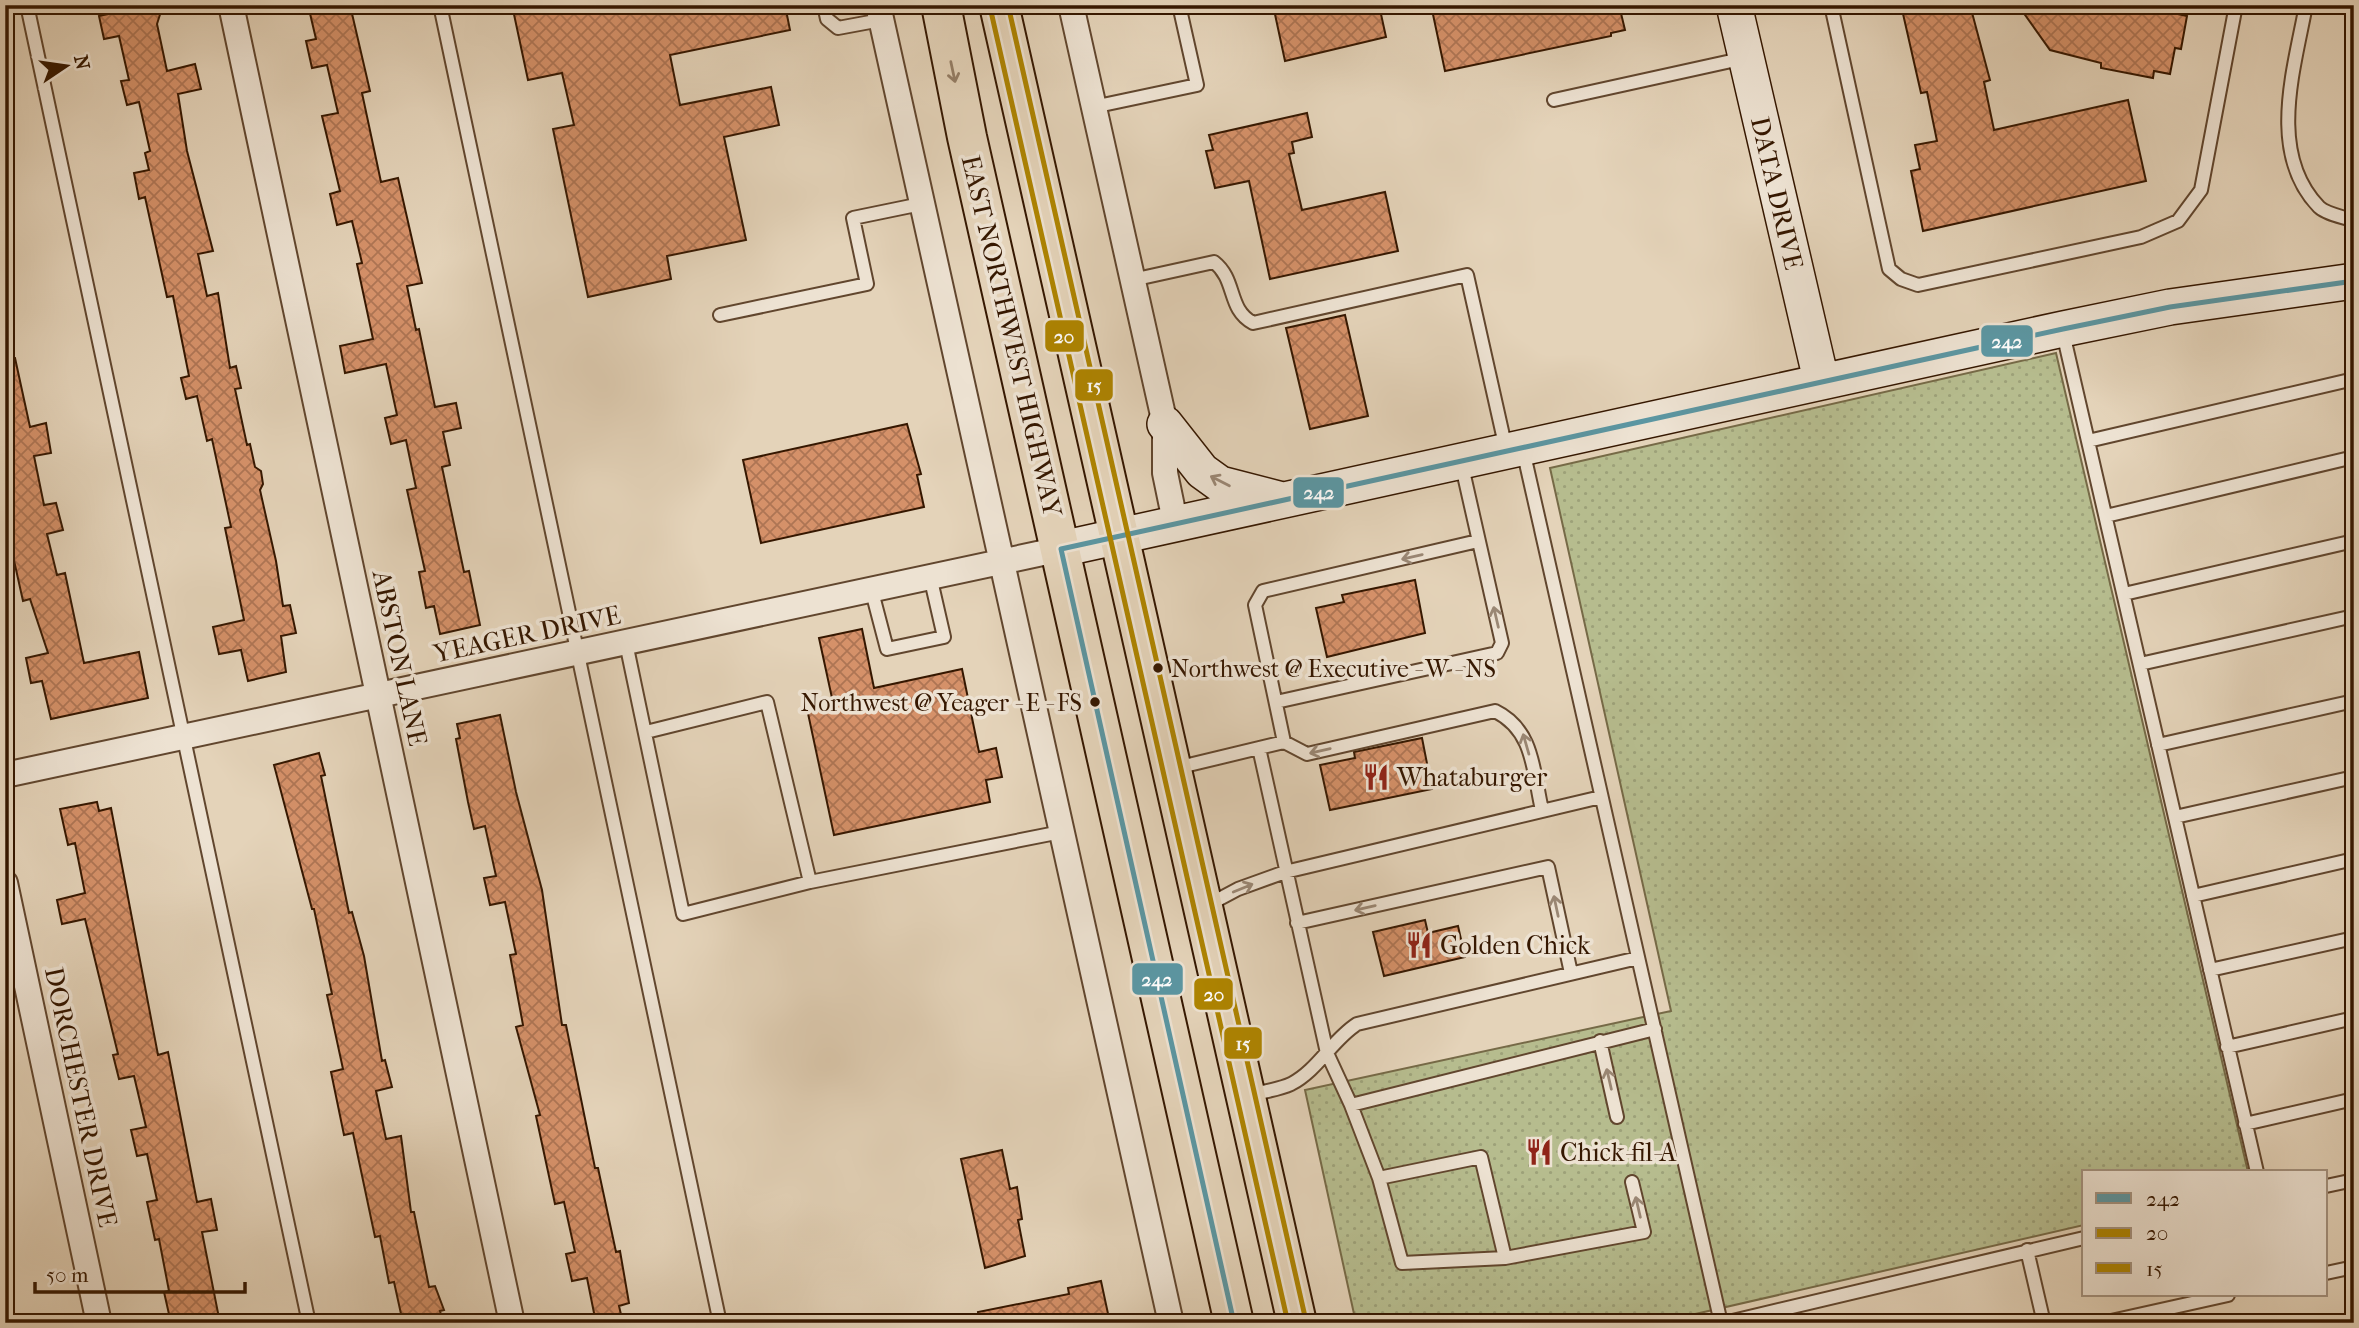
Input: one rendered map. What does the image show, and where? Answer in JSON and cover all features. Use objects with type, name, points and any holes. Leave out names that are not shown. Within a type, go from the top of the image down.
[{"type":"main road","name":"EAST NORTHWEST HIGHWAY","points":[[941,5],[967,137],[1232,1322]]},
{"type":"main road","points":[[999,5],[1297,1323]]},
{"type":"street","name":"ABSTON LANE","points":[[230,5],[512,1323]]},
{"type":"street","points":[[1071,5],[1165,424],[1164,473],[1176,526]]},
{"type":"street","name":"DATA DRIVE","points":[[1734,5],[1821,380]]},
{"type":"street","points":[[879,13],[1171,1323]]},
{"type":"street","points":[[1061,549],[1176,526],[1514,448],[2063,329],[2170,307],[2354,281]]},
{"type":"street","points":[[1165,424],[1202,471],[1220,484],[1285,500]]},
{"type":"street","name":"YEAGER DRIVE","points":[[5,775],[1061,549]]},
{"type":"street","name":"DORCHESTER DRIVE","points":[[5,883],[99,1323]]},
{"type":"lane","points":[[27,5],[309,1323]]},
{"type":"lane","points":[[440,5],[720,1323]]},
{"type":"lane","points":[[824,5],[827,19],[838,27],[879,13]]},
{"type":"lane","points":[[1094,107],[1197,85],[1179,5]]},
{"type":"lane","points":[[1831,5],[1889,269],[1901,279],[1918,285],[2141,237],[2178,221],[2201,190],[2236,5]]},
{"type":"lane","points":[[2306,5],[2287,109],[2293,167],[2320,209],[2354,221]]},
{"type":"lane","points":[[1554,100],[1745,58]]},
{"type":"lane","points":[[720,315],[867,284],[853,218],[922,204]]},
{"type":"lane","points":[[1132,280],[1214,262],[1228,276],[1235,306],[1241,317],[1253,323],[1468,275],[1601,797],[1722,1323],[2082,1238]]},
{"type":"lane","points":[[2063,329],[2256,1170]]},
{"type":"lane","points":[[2088,440],[2354,379]]},
{"type":"lane","points":[[2106,516],[2354,457]]},
{"type":"lane","points":[[1276,702],[1497,653],[1502,643],[1460,460]]},
{"type":"lane","points":[[1284,742],[1255,605],[1263,591],[1478,541]]},
{"type":"lane","points":[[2124,594],[2354,541]]},
{"type":"lane","points":[[871,588],[887,649],[910,645],[944,637],[930,576]]},
{"type":"lane","points":[[2140,664],[2354,616]]},
{"type":"lane","points":[[626,643],[683,914],[810,882],[1061,832]]},
{"type":"lane","points":[[2158,746],[2354,701]]},
{"type":"lane","points":[[646,732],[767,702],[810,882]]},
{"type":"lane","points":[[1172,769],[1284,742],[1307,754],[1495,711],[1513,720],[1524,735],[1542,810]]},
{"type":"lane","points":[[1259,748],[1327,1053],[1351,1105],[1379,1178],[1402,1262],[1505,1258],[1644,1232],[1632,1182]]},
{"type":"lane","points":[[2175,817],[2354,777]]},
{"type":"lane","points":[[1203,908],[1238,889],[1285,872],[1601,797]]},
{"type":"lane","points":[[2193,896],[2354,859]]},
{"type":"lane","points":[[1297,923],[1548,867],[1571,973]]},
{"type":"lane","points":[[2210,970],[2354,938]]},
{"type":"lane","points":[[1245,1096],[1290,1085],[1357,1024],[1638,958]]},
{"type":"lane","points":[[2227,1046],[2354,1018]]},
{"type":"lane","points":[[1351,1105],[1655,1029]]},
{"type":"lane","points":[[1600,1041],[1617,1117]]},
{"type":"lane","points":[[2245,1124],[2354,1099]]},
{"type":"lane","points":[[1379,1178],[1481,1157],[1505,1258]]},
{"type":"lane","points":[[2328,1186],[2354,1180]]},
{"type":"lane","points":[[2027,1250],[2044,1323]]},
{"type":"lane","points":[[2328,1273],[2354,1267]]},
{"type":"lane","points":[[2102,1323],[2224,1296]]},
{"type":"green space","points":[[2056,353],[2248,1170],[2082,1170],[2082,1225],[1656,1323],[1356,1323],[1305,1090],[1671,1011],[1550,468]]},
{"type":"building","points":[[120,5],[163,5],[157,24],[167,71],[195,64],[201,89],[178,94],[187,151],[213,251],[198,254],[207,296],[218,293],[230,368],[236,366],[241,388],[235,389],[247,445],[250,444],[255,467],[261,471],[263,484],[260,490],[283,606],[290,605],[296,633],[281,636],[286,672],[248,681],[241,650],[219,654],[213,627],[244,620],[225,528],[231,527],[212,439],[207,441],[197,396],[186,399],[181,378],[189,376],[173,296],[167,297],[145,197],[139,199],[134,173],[149,170],[145,153],[150,151],[139,102],[127,105],[121,81],[129,80],[119,36],[104,39],[99,16],[122,11]]},
{"type":"building","points":[[308,5],[350,5],[370,91],[362,93],[381,182],[398,178],[422,283],[407,286],[435,407],[456,403],[461,428],[443,432],[450,465],[442,467],[464,572],[469,571],[480,625],[440,634],[434,606],[426,608],[419,572],[425,571],[407,490],[416,488],[406,440],[391,444],[385,418],[397,415],[386,364],[345,373],[340,346],[373,339],[357,264],[362,263],[352,221],[337,225],[330,194],[340,191],[322,116],[338,113],[327,65],[312,68],[306,41],[316,39]]},
{"type":"building","points":[[512,5],[785,5],[790,30],[670,55],[680,105],[771,87],[779,125],[724,137],[746,240],[667,256],[671,279],[588,297],[553,129],[574,125],[562,73],[528,80]]},
{"type":"building","points":[[1273,5],[1379,5],[1386,37],[1285,61]]},
{"type":"building","points":[[1431,5],[1619,5],[1625,30],[1611,33],[1611,36],[1445,71]]},
{"type":"building","points":[[1901,5],[1970,5],[1990,80],[1984,82],[1994,130],[2128,100],[2146,181],[1923,231],[1911,171],[1920,169],[1915,145],[1937,141],[1927,92],[1921,93]]},
{"type":"building","points":[[2018,5],[2136,5],[2187,16],[2181,49],[2175,48],[2170,74],[2154,71],[2153,78],[2101,68],[2101,63],[2050,50]]},
{"type":"building","points":[[1307,113],[1312,137],[1292,142],[1294,153],[1289,154],[1302,210],[1385,192],[1398,251],[1270,279],[1249,181],[1215,188],[1206,151],[1213,150],[1209,135]]},
{"type":"building","points":[[1345,315],[1368,416],[1310,429],[1286,328]]},
{"type":"building","points":[[15,358],[30,427],[46,423],[51,453],[34,456],[44,505],[56,503],[63,530],[47,534],[57,575],[65,573],[84,663],[139,652],[148,698],[51,719],[42,681],[31,683],[26,658],[48,653],[30,599],[23,601],[5,520],[5,359]]},
{"type":"building","points":[[907,424],[921,474],[917,475],[924,507],[761,543],[743,460]]},
{"type":"building","points":[[1415,580],[1425,633],[1327,657],[1316,608],[1344,602],[1342,595]]},
{"type":"building","points":[[862,629],[874,688],[962,669],[979,752],[996,748],[1002,777],[986,780],[990,802],[834,835],[806,704],[832,698],[819,638]]},
{"type":"building","points":[[500,715],[516,792],[542,890],[562,1025],[566,1025],[595,1168],[598,1168],[616,1252],[620,1251],[629,1303],[619,1306],[623,1323],[596,1323],[587,1278],[572,1281],[566,1254],[575,1252],[564,1202],[555,1204],[536,1116],[540,1115],[516,1027],[523,1025],[510,955],[516,954],[505,902],[490,905],[484,878],[496,876],[485,826],[474,829],[468,802],[456,739],[460,738],[457,724]]},
{"type":"building","name":"Whataburger","points":[[1422,738],[1432,789],[1330,810],[1320,765],[1355,758],[1354,752]]},
{"type":"building","points":[[319,753],[325,775],[321,776],[349,913],[352,912],[364,956],[382,1061],[385,1060],[392,1087],[376,1091],[386,1139],[401,1136],[411,1212],[414,1212],[429,1287],[435,1286],[444,1310],[440,1311],[443,1323],[403,1323],[394,1282],[389,1283],[380,1236],[375,1237],[353,1133],[344,1135],[331,1072],[343,1069],[327,995],[332,994],[314,909],[274,765]]},
{"type":"building","points":[[97,802],[99,811],[111,808],[158,1055],[168,1052],[197,1202],[211,1199],[217,1230],[202,1232],[220,1323],[171,1323],[164,1292],[169,1291],[159,1239],[155,1240],[147,1202],[157,1200],[147,1154],[137,1156],[131,1130],[146,1127],[134,1076],[119,1079],[113,1055],[118,1054],[85,919],[62,924],[57,900],[85,893],[75,843],[68,845],[60,809]]},
{"type":"building","name":"Golden Chick","points":[[1425,920],[1428,933],[1458,926],[1465,957],[1384,976],[1373,932]]},
{"type":"building","points":[[1002,1150],[1010,1189],[1017,1187],[1022,1219],[1018,1220],[1025,1256],[985,1268],[961,1159]]},
{"type":"building","points":[[1101,1281],[1110,1323],[979,1323],[978,1312],[1069,1294],[1068,1288]]},
{"type":"transit line","name":"15","points":[[1008,5],[1306,1321]]},
{"type":"transit line","name":"20","points":[[990,7],[1288,1323]]},
{"type":"transit line","name":"242","points":[[1234,1323],[1061,549],[2063,329],[2170,307],[2354,281]]},
{"type":"place","name":"Northwest @ Executive - W - NS","points":[[1158,668]]},
{"type":"place","name":"Northwest @ Yeager - E - FS","points":[[1095,702]]},
{"type":"place","name":"Whataburger","points":[[1376,777]]},
{"type":"place","name":"Golden Chick","points":[[1419,945]]},
{"type":"place","name":"Chick-fil-A","points":[[1539,1152]]}]
